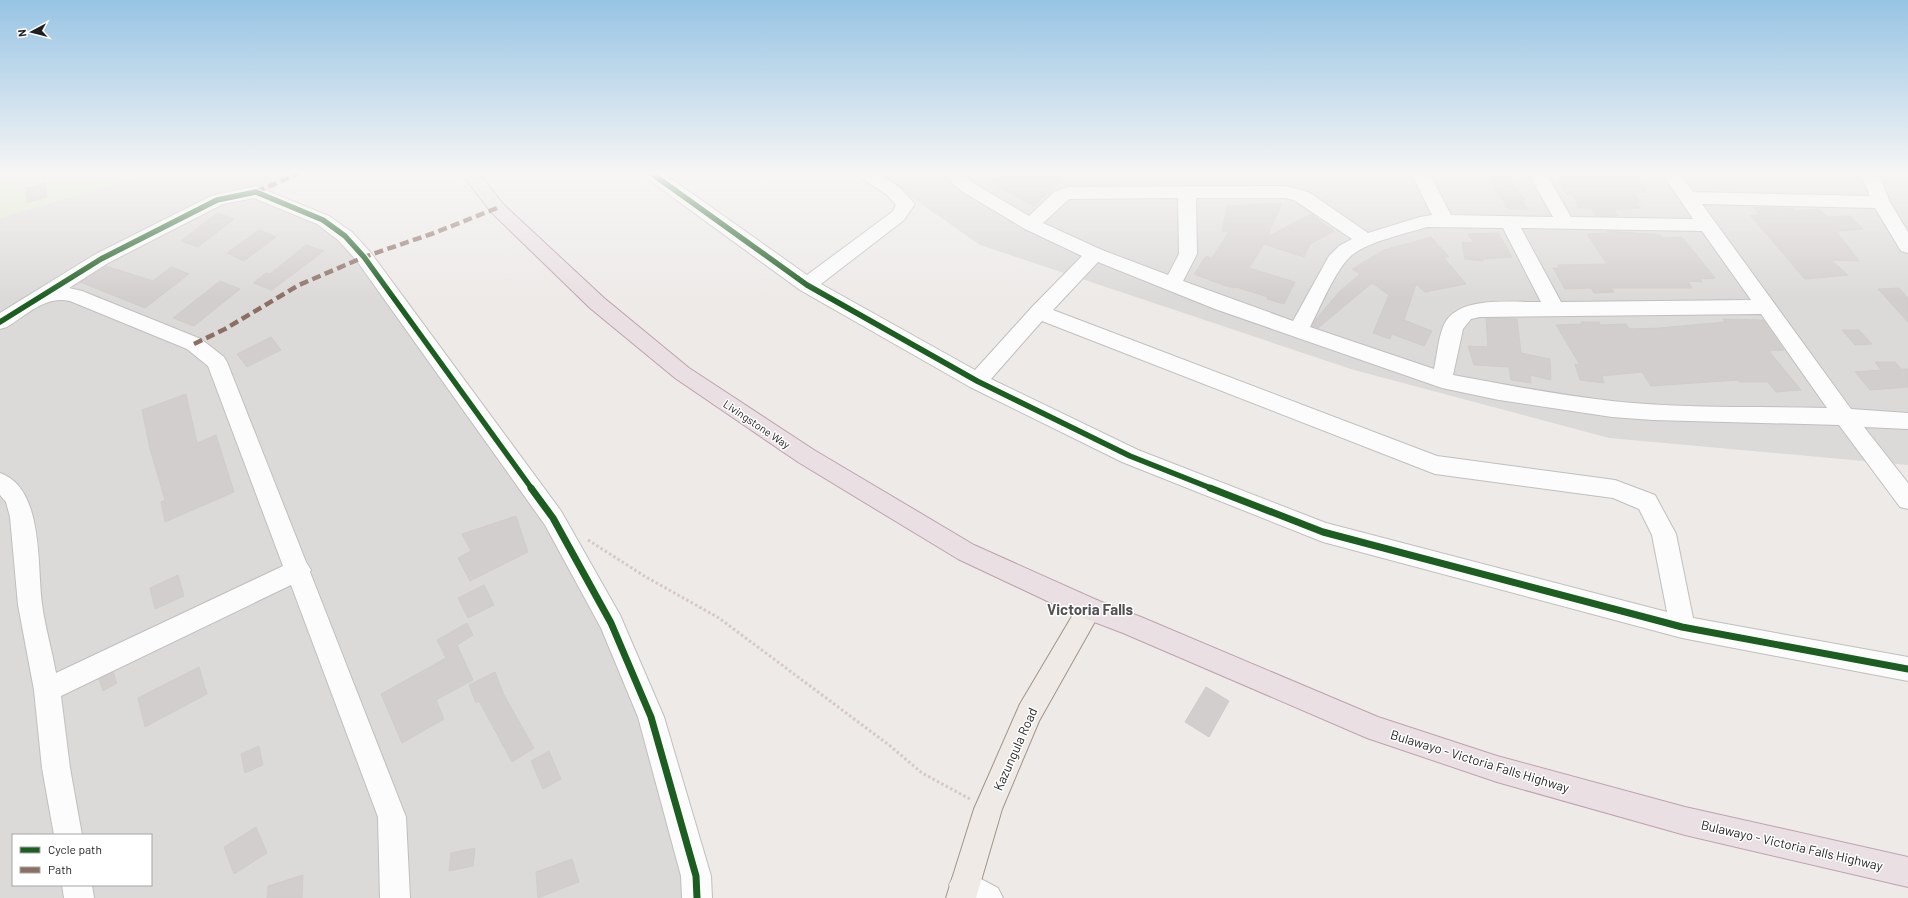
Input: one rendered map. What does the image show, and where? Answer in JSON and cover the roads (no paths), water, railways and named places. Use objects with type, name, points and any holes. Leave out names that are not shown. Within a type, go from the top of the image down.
[{"type":"highway","name":"Livingstone Way","points":[[504,215],[597,303],[682,373],[806,456],[966,552],[1090,609]]},
{"type":"highway","name":"Bulawayo - Victoria Falls Highway","points":[[1090,609],[1139,628],[1376,729],[1497,769],[1684,820],[1908,872]]},
{"type":"main road","name":"Kazungula Road","points":[[971,894],[988,809],[1029,713],[1090,609]]},
{"type":"street","points":[[0,322],[48,294],[101,259],[188,215]]},
{"type":"street","points":[[311,215],[323,220],[345,236],[364,257],[553,518],[611,623],[651,717],[696,876],[697,898]]},
{"type":"street","points":[[709,215],[807,285],[977,381],[1130,456],[1323,532],[1682,627],[1908,669]]},
{"type":"street","points":[[807,285],[899,215]]},
{"type":"street","points":[[1014,215],[1031,225],[1094,254],[1172,285],[1442,380],[1498,392],[1612,409],[1653,412],[1845,417],[1908,421]]},
{"type":"street","points":[[1031,225],[1041,215]]},
{"type":"street","points":[[1172,285],[1188,254],[1188,215]]},
{"type":"street","points":[[1329,215],[1366,240]]},
{"type":"street","points":[[1441,215],[1444,220]]},
{"type":"street","points":[[1561,215],[1566,224]]},
{"type":"street","points":[[1700,215],[1845,417],[1908,500]]},
{"type":"street","points":[[1889,215],[1908,247]]},
{"type":"street","points":[[1298,330],[1336,260],[1346,250],[1366,240],[1426,222],[1444,220],[1566,224],[1707,225]]},
{"type":"street","points":[[1509,222],[1555,310]]},
{"type":"street","points":[[977,381],[1094,254]]},
{"type":"street","points":[[48,294],[63,293],[75,296],[187,341],[194,344],[217,362],[299,570],[325,644],[392,817],[395,898]]},
{"type":"street","points":[[1442,380],[1453,327],[1464,314],[1480,310],[1766,307]]},
{"type":"street","points":[[1039,312],[1435,465],[1615,489],[1647,502],[1664,534],[1682,627]]},
{"type":"street","points":[[0,482],[5,485],[16,498],[22,517],[30,606],[46,690],[56,768],[68,834]]},
{"type":"street","points":[[46,690],[299,570]]},
{"type":"street","points":[[77,886],[78,898]]},
{"type":"district","name":"Victoria Falls","points":[[1090,609]]}]
